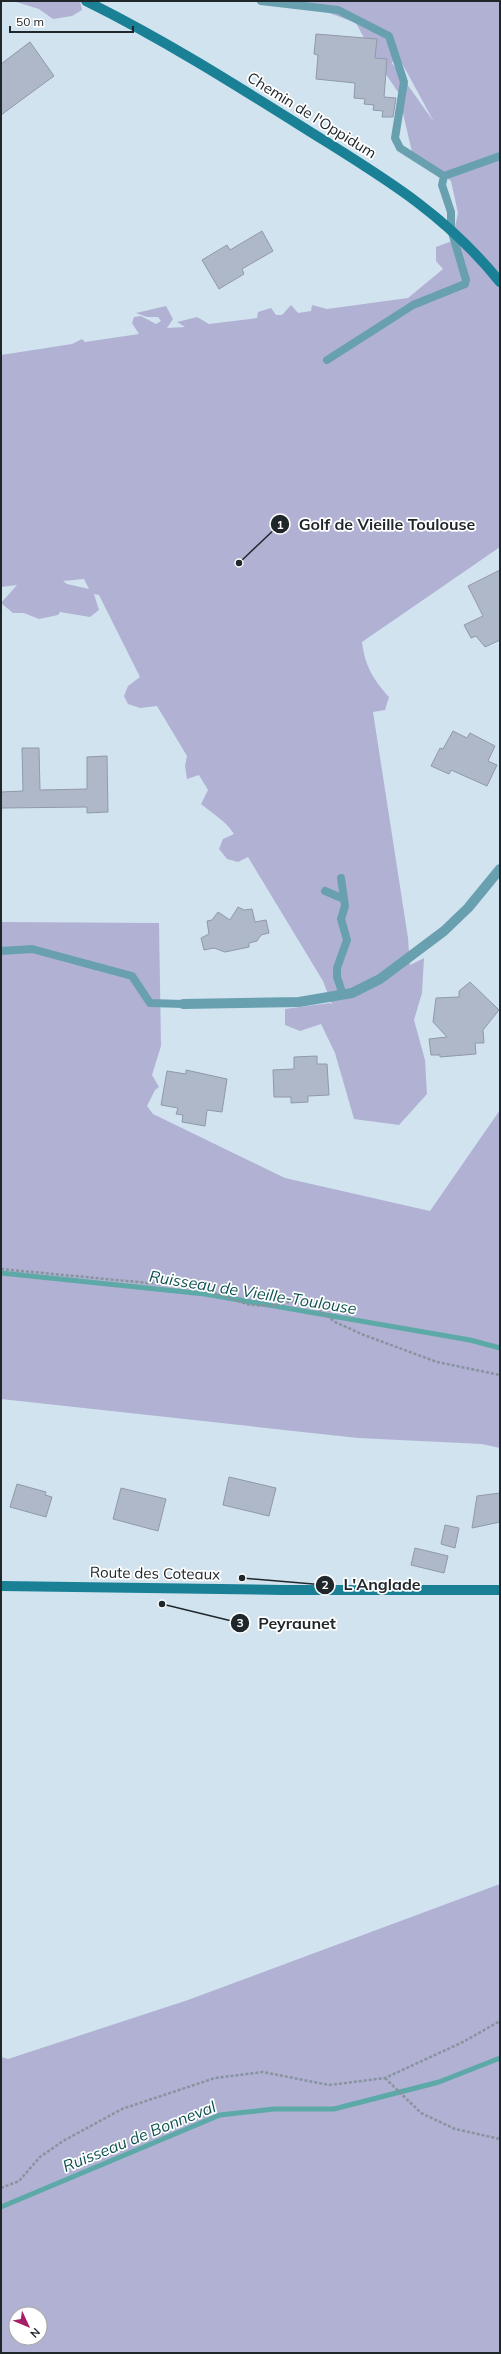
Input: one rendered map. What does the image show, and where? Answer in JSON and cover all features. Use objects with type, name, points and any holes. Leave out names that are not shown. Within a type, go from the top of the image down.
[{"type":"street","name":"Chemin de l'Oppidum","points":[[86,1],[169,44],[408,194],[451,229],[478,254],[500,282]]},
{"type":"street","points":[[183,1004],[299,1002],[352,993],[380,979],[444,931],[468,908],[500,869]]},
{"type":"street","name":"Route des Coteaux","points":[[1,1586],[291,1590],[500,1590]]},
{"type":"lane","points":[[261,1],[338,10],[389,36],[404,82],[395,138],[400,148],[444,176]]},
{"type":"lane","points":[[444,176],[500,156]]},
{"type":"lane","points":[[327,360],[413,305],[465,284],[466,280],[451,229],[451,212],[442,185],[444,176]]},
{"type":"lane","points":[[341,878],[345,906],[341,919],[347,940],[337,968],[337,977],[343,994]]},
{"type":"lane","points":[[325,891],[344,899]]},
{"type":"lane","points":[[1,951],[32,949],[132,976],[150,1003],[183,1004]]},
{"type":"path","points":[[1,1269],[148,1283],[184,1282],[250,1305],[272,1306],[297,1300],[314,1306],[335,1322],[436,1362],[500,1375]]},
{"type":"path","points":[[1,2188],[19,2181],[40,2157],[63,2141],[122,2108],[215,2078],[264,2072],[330,2085],[385,2078],[463,2042],[500,2021]]},
{"type":"path","points":[[385,2078],[422,2113],[455,2129],[500,2139]]},
{"type":"shaded area","points":[[13,1],[80,1],[82,10],[72,16],[53,19],[39,9]]},
{"type":"shaded area","points":[[288,1],[500,1],[500,547],[362,642],[365,658],[371,672],[378,684],[389,697],[385,710],[373,712],[408,938],[410,965],[424,958],[422,993],[414,1020],[425,1060],[427,1094],[399,1125],[354,1119],[335,1053],[321,1024],[300,1031],[285,1025],[285,1009],[330,1003],[332,1005],[323,981],[248,857],[238,862],[227,859],[219,849],[223,839],[234,834],[223,821],[201,804],[208,790],[199,775],[187,779],[185,766],[187,756],[157,706],[140,708],[128,704],[124,696],[128,686],[140,677],[99,595],[94,594],[99,610],[90,617],[60,612],[58,615],[39,619],[24,613],[13,613],[1,603],[17,585],[1,587],[1,355],[72,344],[82,339],[85,342],[139,334],[132,323],[134,317],[141,316],[156,324],[161,321],[158,317],[147,317],[136,313],[166,306],[173,319],[167,328],[185,327],[177,322],[197,317],[209,324],[257,318],[258,312],[271,308],[276,315],[282,315],[291,305],[298,313],[311,311],[312,305],[327,309],[408,298],[443,269],[436,261],[436,247],[452,241],[458,213],[451,181],[412,152],[398,92],[375,58],[356,23],[300,2]],"holes":[[[397,54],[434,122],[392,63]],[[84,579],[89,589],[67,584],[63,581]]]},
{"type":"shaded area","points":[[1,922],[159,923],[161,1046],[152,1075],[159,1087],[155,1090],[147,1106],[153,1114],[285,1178],[430,1211],[500,1110],[500,1448],[482,1444],[358,1438],[1,1399]]},
{"type":"shaded area","points":[[500,1884],[500,2353],[1,2353],[1,2057],[8,2059],[188,2000]]},
{"type":"building","points":[[316,34],[377,39],[375,58],[387,59],[384,97],[396,98],[393,117],[382,117],[383,111],[373,110],[374,105],[364,104],[365,99],[354,98],[355,83],[316,79],[318,55],[314,54]]},
{"type":"building","points":[[30,42],[54,76],[1,115],[1,64]]},
{"type":"building","points":[[262,231],[273,251],[242,269],[244,274],[219,289],[202,260],[227,245],[230,250]]},
{"type":"building","points":[[500,570],[500,640],[485,647],[476,636],[471,638],[464,625],[483,616],[468,586]]},
{"type":"building","points":[[453,731],[467,738],[470,733],[495,746],[488,761],[497,765],[487,786],[451,770],[449,774],[431,766],[440,748],[443,749]]},
{"type":"building","points":[[22,748],[39,748],[40,790],[87,789],[87,757],[107,756],[108,812],[87,813],[87,807],[1,808],[1,792],[23,791]]},
{"type":"building","points":[[238,907],[244,910],[252,909],[255,922],[266,920],[269,933],[261,935],[257,941],[249,943],[249,947],[225,952],[214,948],[204,950],[201,938],[209,934],[207,921],[212,920],[218,912],[230,920]]},
{"type":"building","points":[[470,982],[499,1010],[483,1030],[484,1043],[475,1043],[476,1054],[440,1057],[440,1055],[431,1055],[429,1039],[447,1037],[433,1022],[436,998],[459,997],[459,991]]},
{"type":"building","points":[[317,1056],[317,1064],[327,1064],[329,1095],[308,1096],[308,1102],[291,1103],[291,1097],[274,1097],[273,1070],[294,1069],[294,1057]]},
{"type":"building","points":[[186,1070],[227,1079],[222,1112],[207,1110],[205,1126],[182,1122],[183,1115],[176,1114],[178,1108],[161,1105],[167,1071],[186,1074]]},
{"type":"building","points":[[229,1477],[276,1488],[269,1516],[223,1505]]},
{"type":"building","points":[[17,1484],[46,1492],[45,1495],[52,1497],[46,1517],[10,1507]]},
{"type":"building","points":[[121,1488],[166,1499],[158,1531],[113,1519]]},
{"type":"building","points":[[500,1493],[500,1522],[472,1528],[477,1496]]},
{"type":"building","points":[[445,1525],[459,1528],[455,1548],[441,1544]]},
{"type":"building","points":[[415,1548],[448,1556],[444,1573],[411,1565]]},
{"type":"waterway","name":"Ruisseau de Vieille-Toulouse","points":[[1,1273],[205,1294],[470,1340],[500,1348]]},
{"type":"waterway","name":"Ruisseau de Bonneval","points":[[1,2207],[220,2115],[274,2109],[334,2109],[439,2082],[500,2058]]},
{"type":"place","name":"Golf de Vieille Toulouse","points":[[239,563]]},
{"type":"place","name":"L'Anglade","points":[[242,1578]]},
{"type":"place","name":"Peyraunet","points":[[162,1604]]}]
